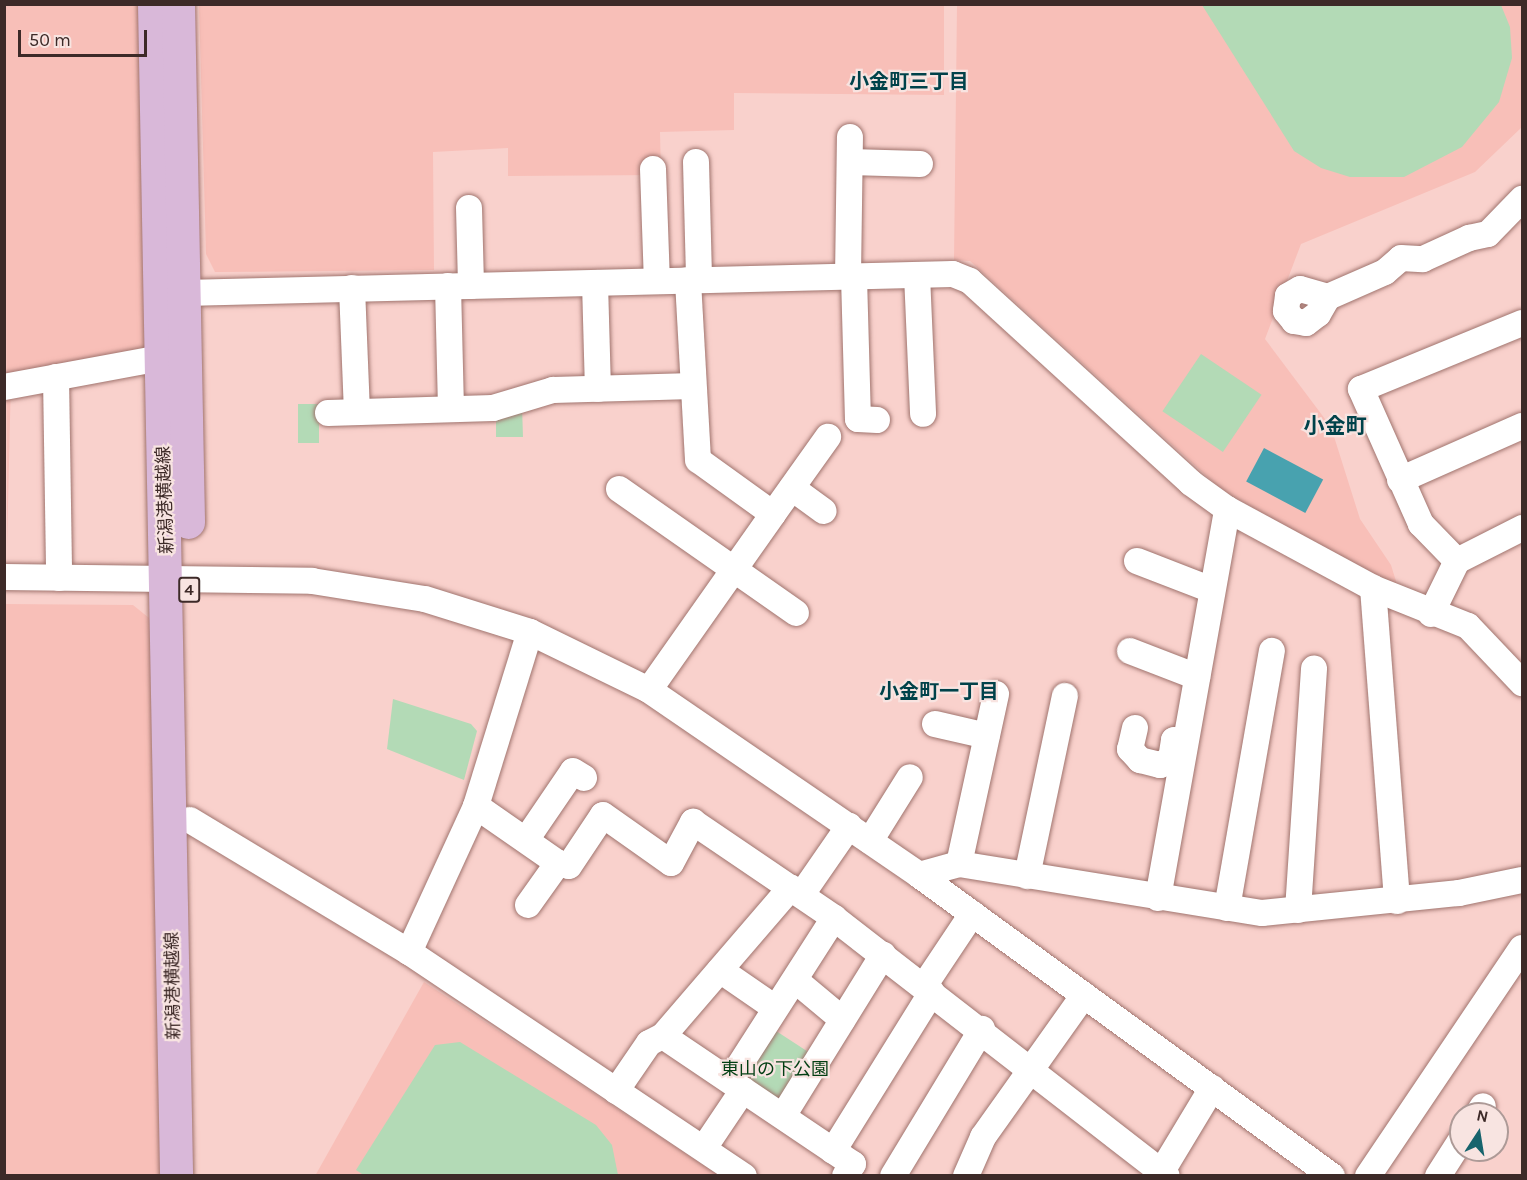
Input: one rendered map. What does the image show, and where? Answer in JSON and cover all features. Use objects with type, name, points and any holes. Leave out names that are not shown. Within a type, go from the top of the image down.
[{"type":"main road","name":"新潟港横越線","points":[[154,4],[160,358],[178,577],[190,820],[195,1176]]},
{"type":"main road","name":"新潟港横越線","points":[[176,1176],[178,577],[184,293],[178,4]]},
{"type":"street","points":[[850,137],[851,277],[858,419],[877,420]]},
{"type":"street","points":[[696,162],[693,386],[698,460],[773,514]]},
{"type":"street","points":[[849,162],[920,164]]},
{"type":"street","points":[[653,169],[657,281]]},
{"type":"street","points":[[1328,297],[1385,272],[1401,258],[1423,259],[1469,238],[1488,234],[1522,199]]},
{"type":"street","points":[[451,408],[459,286],[469,208]]},
{"type":"street","points":[[184,293],[953,274],[970,280],[1191,483],[1227,509],[1373,588],[1476,632],[1522,683]]},
{"type":"street","points":[[917,275],[923,414]]},
{"type":"street","points":[[595,283],[598,388]]},
{"type":"street","points":[[352,288],[357,411]]},
{"type":"street","points":[[1457,561],[1421,524],[1361,389],[1522,323]]},
{"type":"street","points":[[4,387],[160,358]]},
{"type":"street","points":[[56,377],[59,578]]},
{"type":"street","points":[[328,412],[493,408],[553,390],[693,386]]},
{"type":"street","points":[[1400,480],[1522,426]]},
{"type":"street","points":[[649,690],[828,437]]},
{"type":"street","points":[[792,488],[824,511]]},
{"type":"street","points":[[619,489],[734,567],[796,613]]},
{"type":"street","points":[[1158,898],[1227,509]]},
{"type":"street","points":[[1431,614],[1457,561],[1522,528]]},
{"type":"street","points":[[1137,561],[1212,590]]},
{"type":"street","points":[[4,577],[178,577],[312,581],[372,588],[424,599],[530,632],[649,690],[920,875],[1332,1176]]},
{"type":"street","points":[[1373,588],[1397,901]]},
{"type":"street","points":[[409,952],[477,806],[530,632]]},
{"type":"street","points":[[1130,651],[1197,677]]},
{"type":"street","points":[[1227,908],[1272,651]]},
{"type":"street","points":[[1298,910],[1314,669]]},
{"type":"street","points":[[959,864],[996,694]]},
{"type":"street","points":[[1026,876],[1065,696]]},
{"type":"street","points":[[936,724],[987,736]]},
{"type":"street","points":[[1135,728],[1130,749],[1140,759],[1160,765],[1171,759],[1174,740],[1186,744]]},
{"type":"street","points":[[526,840],[573,771],[584,778]]},
{"type":"street","points":[[870,841],[910,777]]},
{"type":"street","points":[[477,806],[558,863],[569,866],[603,815],[671,862],[693,822],[834,918],[982,1029],[1163,1174],[1212,1088]]},
{"type":"street","points":[[190,820],[409,952],[704,1148],[735,1173]]},
{"type":"street","points":[[616,1090],[649,1043],[663,1036],[720,970],[796,890],[849,826]]},
{"type":"street","points":[[528,905],[558,863]]},
{"type":"street","points":[[920,875],[959,864],[1262,913],[1397,901],[1522,880]]},
{"type":"street","points":[[833,1151],[972,914]]},
{"type":"street","points":[[704,1148],[775,1008],[834,918]]},
{"type":"street","points":[[1368,1176],[1522,948]]},
{"type":"street","points":[[783,1116],[883,955]]},
{"type":"street","points":[[720,970],[775,1008]]},
{"type":"street","points":[[795,980],[843,1020]]},
{"type":"street","points":[[966,1176],[982,1137],[1032,1071],[1084,995]]},
{"type":"street","points":[[893,1176],[982,1029]]},
{"type":"street","points":[[663,1036],[853,1164],[845,1176]]},
{"type":"street","points":[[1438,1176],[1449,1159]]},
{"type":"shaded area","points":[[5,5],[144,5],[157,352],[11,378],[7,548]]},
{"type":"shaded area","points":[[199,5],[944,5],[944,95],[734,93],[734,130],[660,132],[661,175],[508,176],[508,148],[433,152],[434,270],[215,272],[206,254]]},
{"type":"shaded area","points":[[957,5],[1522,5],[1522,127],[1475,172],[1301,244],[1265,339],[1331,427],[1360,519],[1391,565],[1399,591],[1222,490],[970,261],[954,260]]},
{"type":"shaded area","points":[[5,604],[133,605],[154,622],[165,1175],[5,1175]]},
{"type":"shaded area","points":[[424,982],[715,1173],[714,1176],[315,1176]]},
{"type":"green space","points":[[1202,5],[1501,5],[1510,27],[1512,58],[1499,102],[1462,147],[1404,177],[1350,177],[1321,168],[1294,151]]},
{"type":"green space","points":[[1201,354],[1262,395],[1223,452],[1162,411]]},
{"type":"green space","points":[[298,404],[319,404],[319,443],[298,443]]},
{"type":"green space","points":[[522,406],[523,437],[496,437],[496,414]]},
{"type":"green space","points":[[393,699],[471,724],[477,731],[464,780],[387,749]]},
{"type":"green space","name":"東山の下公園","points":[[770,1027],[815,1056],[780,1111],[735,1082]]},
{"type":"green space","points":[[460,1042],[596,1125],[612,1145],[618,1175],[365,1176],[356,1170],[435,1045]]},
{"type":"water","points":[[1264,448],[1323,479],[1305,513],[1246,482]]},
{"type":"district","name":"小金町三丁目","points":[[909,81]]},
{"type":"district","name":"小金町","points":[[1335,426]]},
{"type":"district","name":"小金町一丁目","points":[[939,691]]}]
